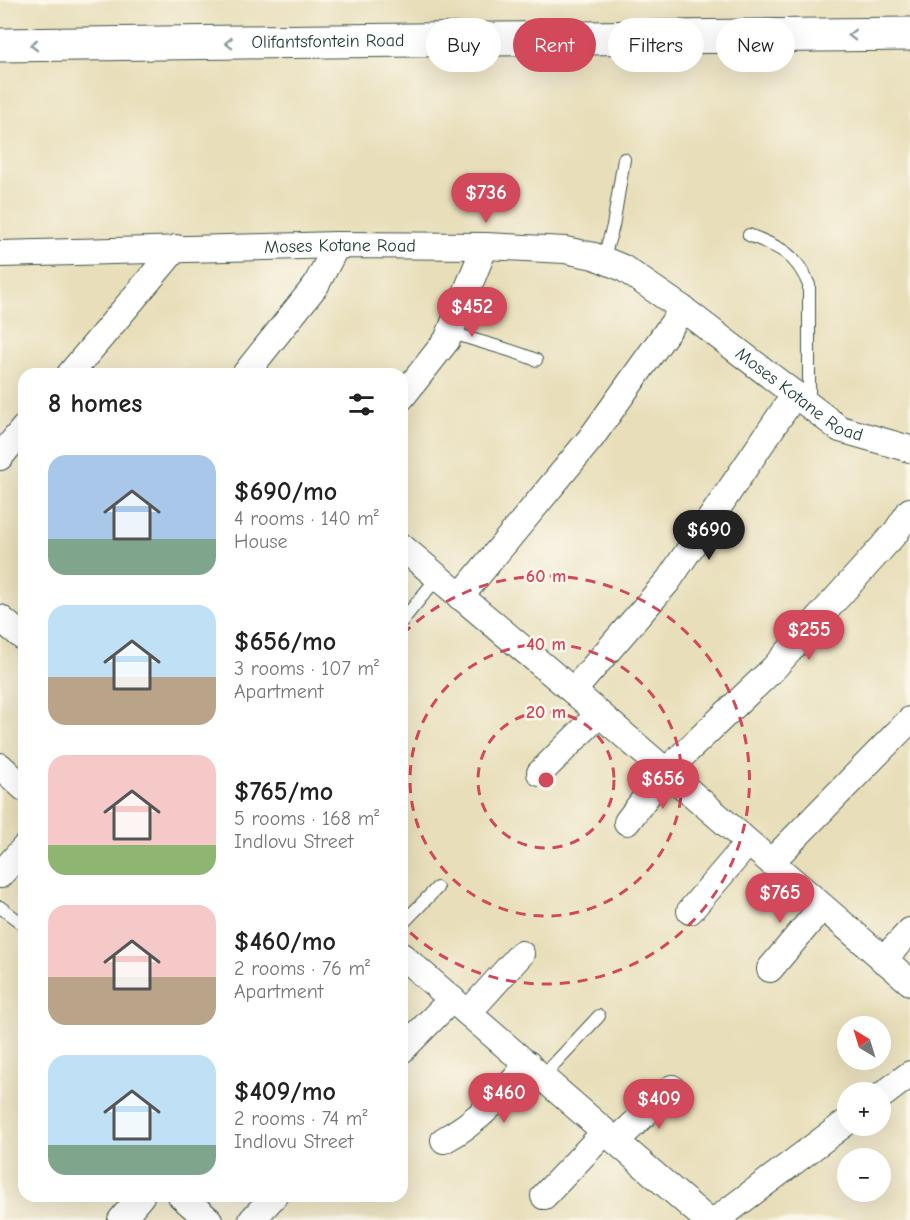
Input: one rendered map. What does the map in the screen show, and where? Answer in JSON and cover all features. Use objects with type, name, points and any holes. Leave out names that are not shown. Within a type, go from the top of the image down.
[{"type":"main road","name":"Olifantsfontein Road","points":[[0,45],[910,34]]},
{"type":"street","name":"Moses Kotane Road","points":[[0,254],[337,245],[485,246],[565,250],[603,260],[622,268],[683,309],[840,429],[910,449]]},
{"type":"street","points":[[250,368],[316,285],[337,245]]},
{"type":"street","points":[[408,390],[434,359],[451,332],[485,246]]},
{"type":"street","points":[[75,368],[176,249]]},
{"type":"street","points":[[460,597],[591,438],[683,309]]},
{"type":"street","points":[[573,691],[668,581],[802,400]]},
{"type":"street","points":[[0,457],[18,435]]},
{"type":"street","points":[[627,822],[664,772],[773,669],[896,531],[910,511]]},
{"type":"street","points":[[408,553],[573,691],[664,772],[910,982]]},
{"type":"street","points":[[0,618],[18,633]]},
{"type":"street","points":[[540,773],[599,714]]},
{"type":"street","points":[[771,862],[910,720]]},
{"type":"street","points":[[0,766],[18,782]]},
{"type":"street","points":[[690,911],[748,843]]},
{"type":"street","points":[[0,876],[18,855]]},
{"type":"street","points":[[770,969],[822,907]]},
{"type":"street","points":[[884,960],[910,931]]},
{"type":"street","points":[[408,1045],[460,1006],[521,954]]},
{"type":"street","points":[[408,961],[707,1220]]},
{"type":"street","points":[[444,1140],[467,1128],[535,1071]]},
{"type":"street","points":[[891,1089],[910,1074]]},
{"type":"street","points":[[544,1196],[611,1136],[672,1088]]},
{"type":"street","points":[[716,1220],[837,1129]]},
{"type":"street","points":[[121,1220],[136,1202]]},
{"type":"street","points":[[188,1202],[209,1220]]},
{"type":"street","points":[[252,1220],[268,1202]]},
{"type":"lane","points":[[603,260],[613,226],[624,159]]},
{"type":"lane","points":[[749,235],[783,249],[802,267],[809,285],[802,400]]},
{"type":"lane","points":[[451,332],[475,341],[517,351],[537,360]]},
{"type":"lane","points":[[408,614],[437,578]]},
{"type":"lane","points":[[408,918],[437,888]]},
{"type":"lane","points":[[0,907],[18,920]]},
{"type":"lane","points":[[535,1071],[599,1016]]}]
